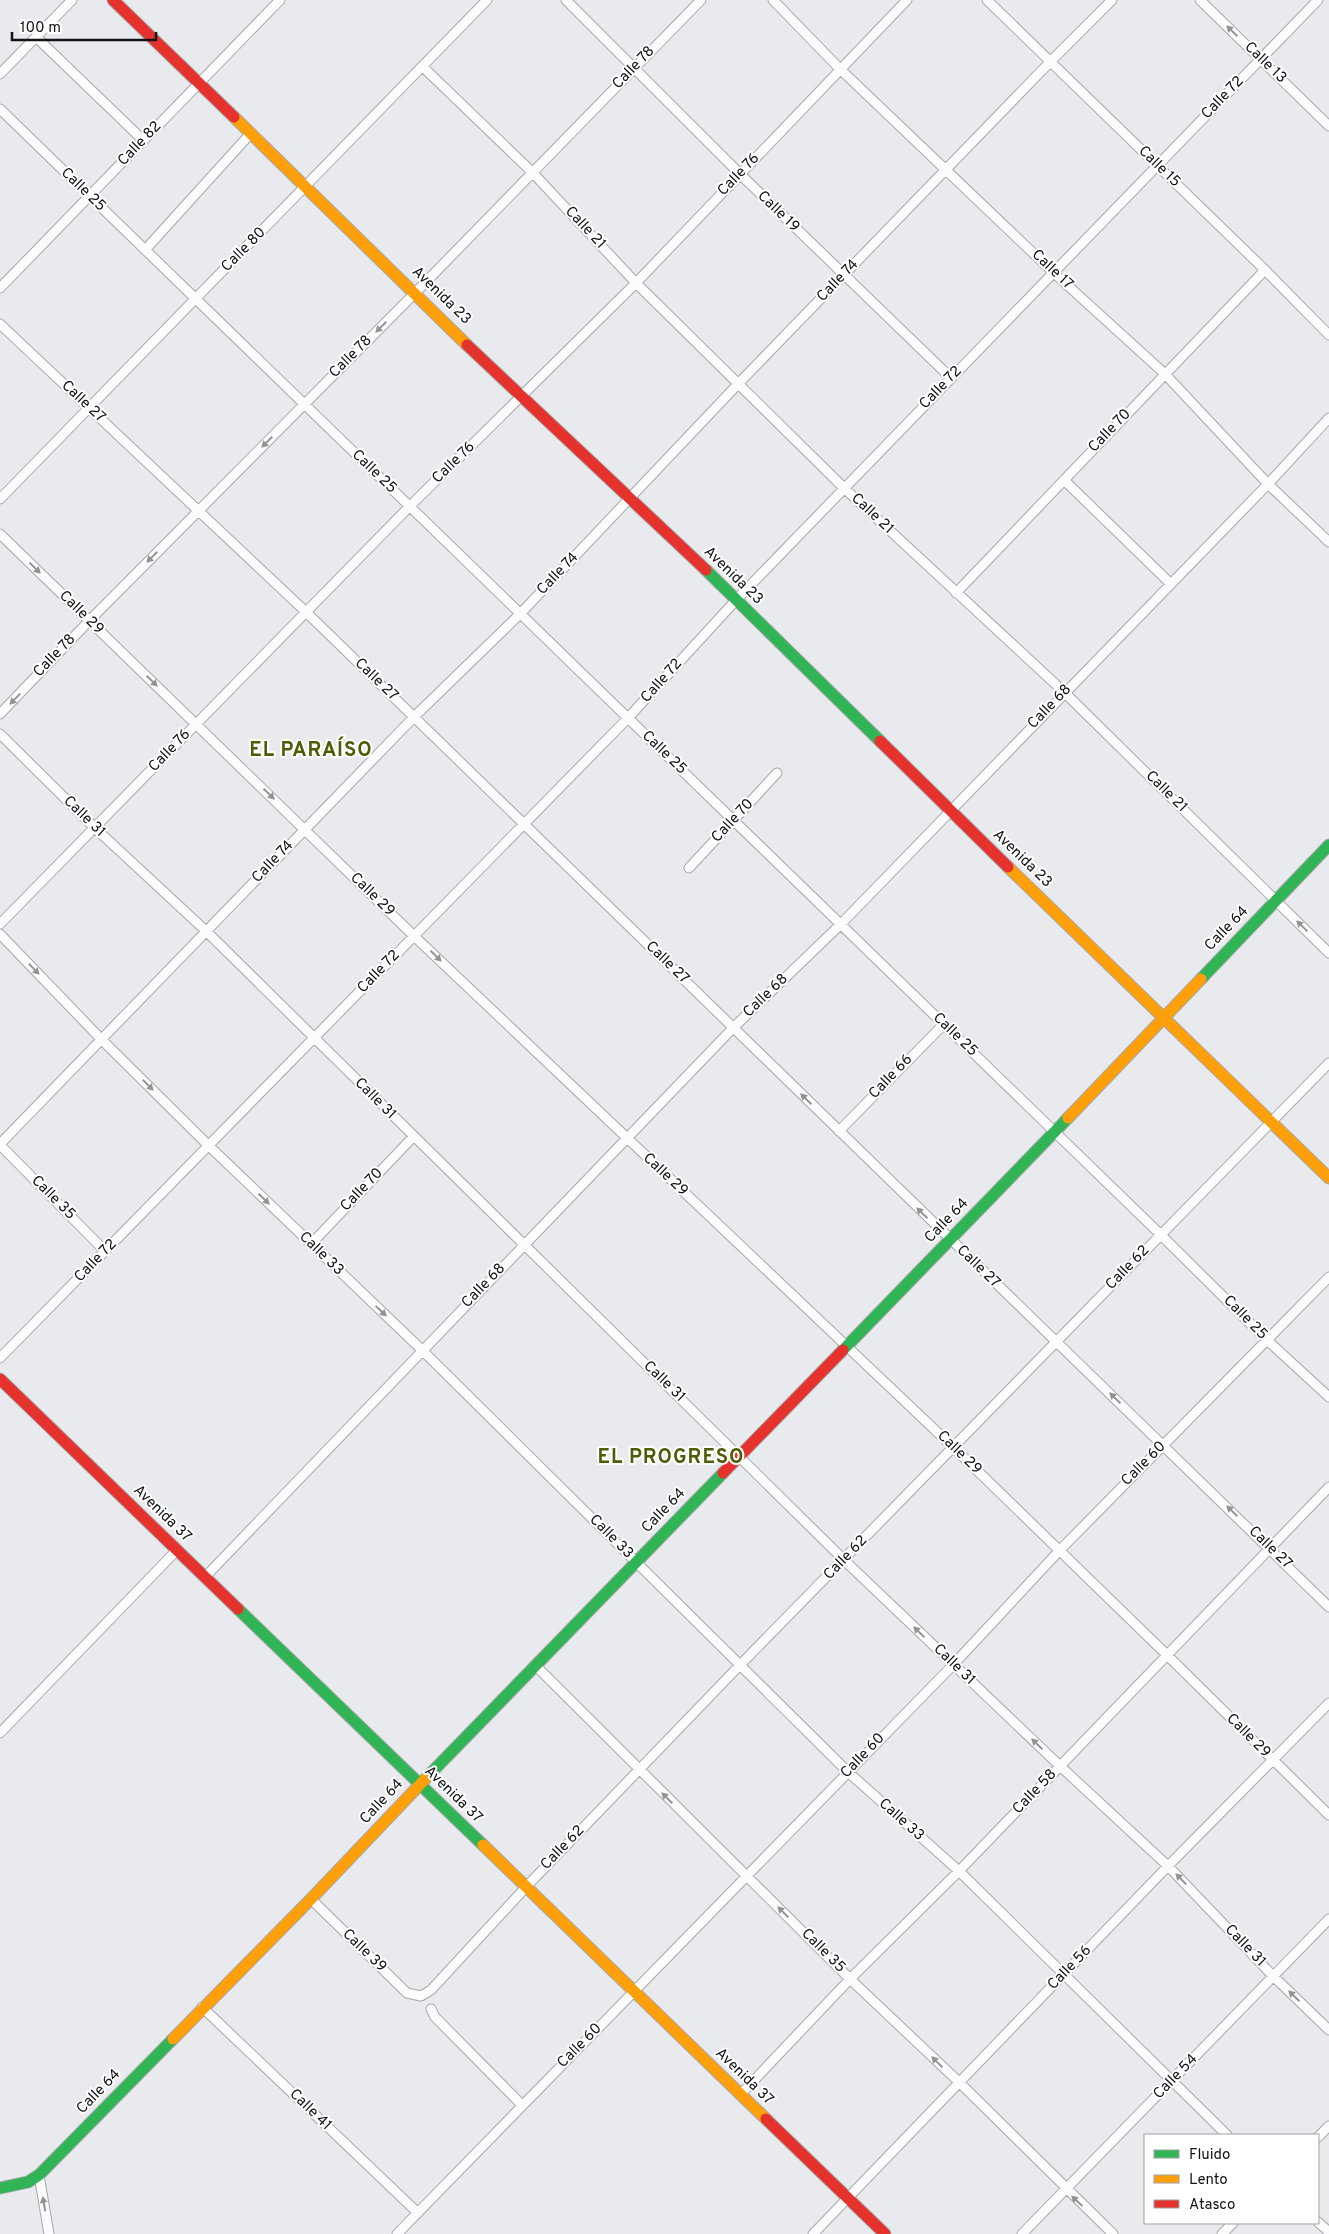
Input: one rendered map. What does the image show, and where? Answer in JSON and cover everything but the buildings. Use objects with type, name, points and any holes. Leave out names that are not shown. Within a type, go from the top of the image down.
[{"type":"street","points":[[0,74],[72,0]]},
{"type":"street","name":"Avenida 23","points":[[113,0],[416,292],[521,397],[737,599],[950,811],[1329,1178]]},
{"type":"street","name":"Calle 82","points":[[0,288],[280,0]]},
{"type":"street","name":"Calle 80","points":[[0,499],[88,407],[307,187],[487,0]]},
{"type":"street","name":"Calle 19","points":[[566,0],[633,69],[951,378]]},
{"type":"street","name":"Calle 78","points":[[0,714],[89,621],[416,292],[701,0]]},
{"type":"street","name":"Calle 17","points":[[773,0],[840,69],[945,170],[1165,374],[1268,484],[1329,542]]},
{"type":"street","name":"Calle 76","points":[[0,924],[410,506],[636,282],[907,0]]},
{"type":"street","name":"Calle 15","points":[[987,0],[1265,270],[1329,335]]},
{"type":"street","name":"Calle 74","points":[[0,1144],[304,829],[414,717],[520,614],[843,275],[1112,0]]},
{"type":"street","name":"Calle 13","points":[[1200,0],[1329,126]]},
{"type":"street","name":"Calle 72","points":[[0,1358],[628,718],[737,599],[1318,0]]},
{"type":"street","points":[[36,37],[143,140]]},
{"type":"street","name":"Calle 21","points":[[423,67],[532,172],[636,282],[844,488],[1064,692],[1329,953]]},
{"type":"street","name":"Calle 25","points":[[0,109],[944,1024],[1267,1340],[1329,1397]]},
{"type":"street","points":[[145,250],[251,134]]},
{"type":"street","name":"Calle 70","points":[[956,593],[1265,270]]},
{"type":"street","name":"Calle 27","points":[[0,324],[306,612],[1329,1607]]},
{"type":"street","name":"Calle 68","points":[[206,1576],[422,1350],[628,1140],[733,1028],[840,925],[1064,692],[1268,484],[1329,418]]},
{"type":"street","points":[[1064,480],[1171,584]]},
{"type":"street","name":"Calle 29","points":[[0,534],[414,936],[953,1447],[1167,1654],[1329,1815]]},
{"type":"street","name":"Calle 31","points":[[0,734],[95,828],[206,931],[844,1560],[1168,1866],[1273,1976],[1329,2030]]},
{"type":"street","name":"Calle 70","points":[[689,868],[776,773]]},
{"type":"street","name":"Calle 64","points":[[39,2175],[202,2007],[311,1899],[535,1665],[1055,1132],[1329,845]]},
{"type":"street","name":"Calle 33","points":[[0,934],[101,1039],[208,1145],[422,1350],[848,1772],[959,1871],[1063,1976],[1225,2134]]},
{"type":"street","name":"Calle 66","points":[[839,1131],[944,1024]]},
{"type":"street","name":"Calle 62","points":[[421,1996],[431,1990],[526,1887],[740,1665],[1329,1063]]},
{"type":"street","name":"Calle 70","points":[[310,1244],[413,1137]]},
{"type":"street","name":"Calle 35","points":[[0,1144],[105,1251]]},
{"type":"street","name":"Calle 60","points":[[397,2234],[521,2104],[635,1991],[953,1664],[1059,1551],[1329,1277]]},
{"type":"street","name":"Avenida 37","points":[[0,1379],[886,2234]]},
{"type":"street","name":"Calle 58","points":[[740,2095],[850,1979],[959,1871],[1329,1487]]},
{"type":"street","points":[[0,1733],[177,1550]]},
{"type":"street","name":"Calle 35","points":[[535,1665],[850,1979],[959,2082],[1065,2189],[1113,2234]]},
{"type":"street","name":"Calle 56","points":[[813,2234],[1168,1866],[1329,1703]]},
{"type":"street","name":"Calle 39","points":[[311,1899],[407,1992],[421,1996]]},
{"type":"street","name":"Calle 54","points":[[1022,2234],[1329,1918]]},
{"type":"street","name":"Calle 41","points":[[202,2007],[418,2213]]},
{"type":"street","points":[[431,2009],[435,2017],[521,2104]]},
{"type":"street","points":[[1319,2136],[1329,2126]]},
{"type":"street","points":[[0,2188],[28,2182],[39,2175],[49,2234]]},
{"type":"street","points":[[1319,2223],[1329,2232]]},
{"type":"street","points":[[1222,2234],[1232,2224]]},
{"type":"traffic: fast","points":[[706,570],[880,741]]},
{"type":"traffic: fast","points":[[1201,979],[1329,845]]},
{"type":"traffic: fast","points":[[843,1350],[1068,1118]]},
{"type":"traffic: fast","points":[[430,1774],[723,1473]]},
{"type":"traffic: fast","points":[[238,1609],[483,1845]]},
{"type":"traffic: fast","points":[[0,2188],[28,2182],[39,2175],[173,2039]]},
{"type":"traffic: slow","points":[[234,117],[467,345]]},
{"type":"traffic: slow","points":[[1008,867],[1329,1178]]},
{"type":"traffic: slow","points":[[1068,1118],[1201,979]]},
{"type":"traffic: slow","points":[[173,2039],[311,1899],[430,1774]]},
{"type":"traffic: slow","points":[[483,1845],[766,2119]]},
{"type":"traffic: jam","points":[[113,0],[234,117]]},
{"type":"traffic: jam","points":[[467,345],[706,570]]},
{"type":"traffic: jam","points":[[880,741],[1008,867]]},
{"type":"traffic: jam","points":[[723,1473],[843,1350]]},
{"type":"traffic: jam","points":[[0,1379],[238,1609]]},
{"type":"traffic: jam","points":[[766,2119],[885,2234]]},
{"type":"district","name":"EL PARAÍSO","points":[[311,751]]},
{"type":"district","name":"EL PROGRESO","points":[[671,1458]]}]
